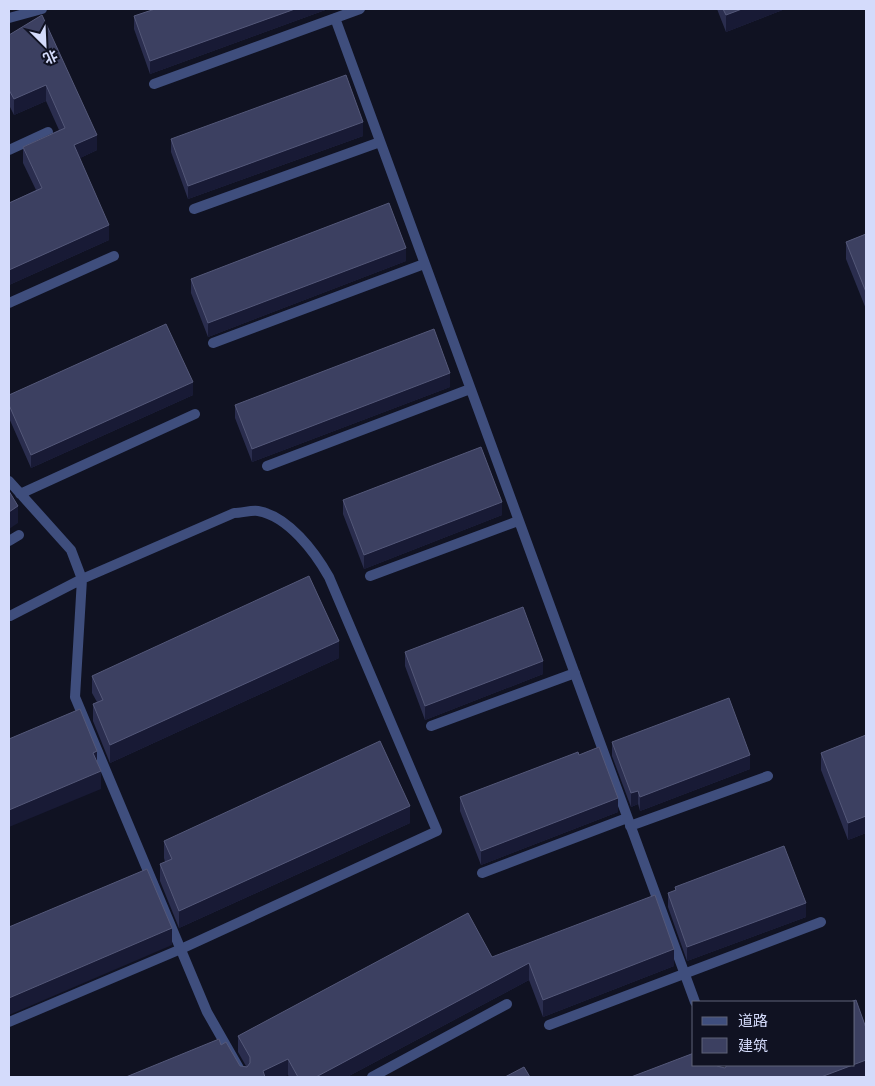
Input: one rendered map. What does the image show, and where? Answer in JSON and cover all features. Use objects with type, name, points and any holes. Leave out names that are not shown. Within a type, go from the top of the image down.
[{"type":"street","points":[[9,18],[42,9]]},
{"type":"street","points":[[154,84],[360,9]]},
{"type":"street","points":[[335,18],[695,1001]]},
{"type":"street","points":[[9,150],[48,132]]},
{"type":"street","points":[[194,209],[380,142]]},
{"type":"street","points":[[9,304],[114,256]]},
{"type":"street","points":[[213,343],[424,264]]},
{"type":"street","points":[[267,466],[470,389]]},
{"type":"street","points":[[20,494],[194,414]]},
{"type":"street","points":[[9,481],[71,550],[82,579],[75,698],[207,1012],[244,1077]]},
{"type":"street","points":[[9,1022],[181,949],[436,831],[330,577],[318,557],[296,532],[274,518],[258,511],[234,513],[82,579],[10,617]]},
{"type":"street","points":[[370,576],[518,520]]},
{"type":"street","points":[[9,542],[19,535]]},
{"type":"street","points":[[431,726],[574,673]]},
{"type":"street","points":[[482,873],[768,776]]},
{"type":"street","points":[[549,1025],[821,922]]},
{"type":"street","points":[[372,1077],[508,1004]]},
{"type":"building","points":[[155,9],[295,9],[150,61],[134,16]]},
{"type":"building","points":[[723,9],[742,9],[726,15]]},
{"type":"building","points":[[42,15],[97,135],[74,145],[109,225],[9,270],[9,203],[42,188],[23,147],[65,128],[46,85],[14,99],[9,90],[9,35]]},
{"type":"building","points":[[346,75],[363,122],[188,186],[171,139]]},
{"type":"building","points":[[389,203],[406,248],[208,323],[191,279]]},
{"type":"building","points":[[866,234],[866,292],[846,242]]},
{"type":"building","points":[[166,324],[193,382],[31,455],[9,405],[9,395]]},
{"type":"building","points":[[434,329],[450,373],[252,449],[235,405]]},
{"type":"building","points":[[481,447],[502,502],[364,555],[343,500]]},
{"type":"building","points":[[9,491],[18,506],[9,512]]},
{"type":"building","points":[[309,576],[339,641],[110,745],[93,704],[103,700],[92,676]]},
{"type":"building","points":[[523,607],[543,661],[425,706],[405,652]]},
{"type":"building","points":[[729,698],[750,755],[640,797],[638,791],[631,793],[612,742]]},
{"type":"building","points":[[80,709],[97,751],[93,753],[101,771],[9,810],[9,739]]},
{"type":"building","points":[[866,735],[866,816],[848,823],[821,753]]},
{"type":"building","points":[[380,741],[410,806],[179,911],[160,864],[172,859],[164,841]]},
{"type":"building","points":[[599,747],[618,798],[481,851],[460,797],[578,752],[579,755]]},
{"type":"building","points":[[784,846],[806,903],[687,947],[668,893],[676,890],[675,887]]},
{"type":"building","points":[[147,869],[172,928],[9,998],[9,927]]},
{"type":"building","points":[[655,895],[674,949],[543,1000],[529,963],[316,1077],[298,1077],[288,1059],[263,1071],[265,1077],[126,1077],[219,1039],[221,1045],[226,1042],[240,1066],[247,1067],[250,1063],[250,1057],[238,1036],[468,913],[492,957]]},
{"type":"building","points":[[856,1000],[866,1028],[866,1060],[855,1065],[855,1001],[853,1001]]},
{"type":"building","points":[[692,1054],[692,1066],[717,1066],[725,1068],[726,1066],[850,1066],[821,1077],[631,1077]]},
{"type":"building","points":[[524,1067],[530,1077],[505,1077]]}]
